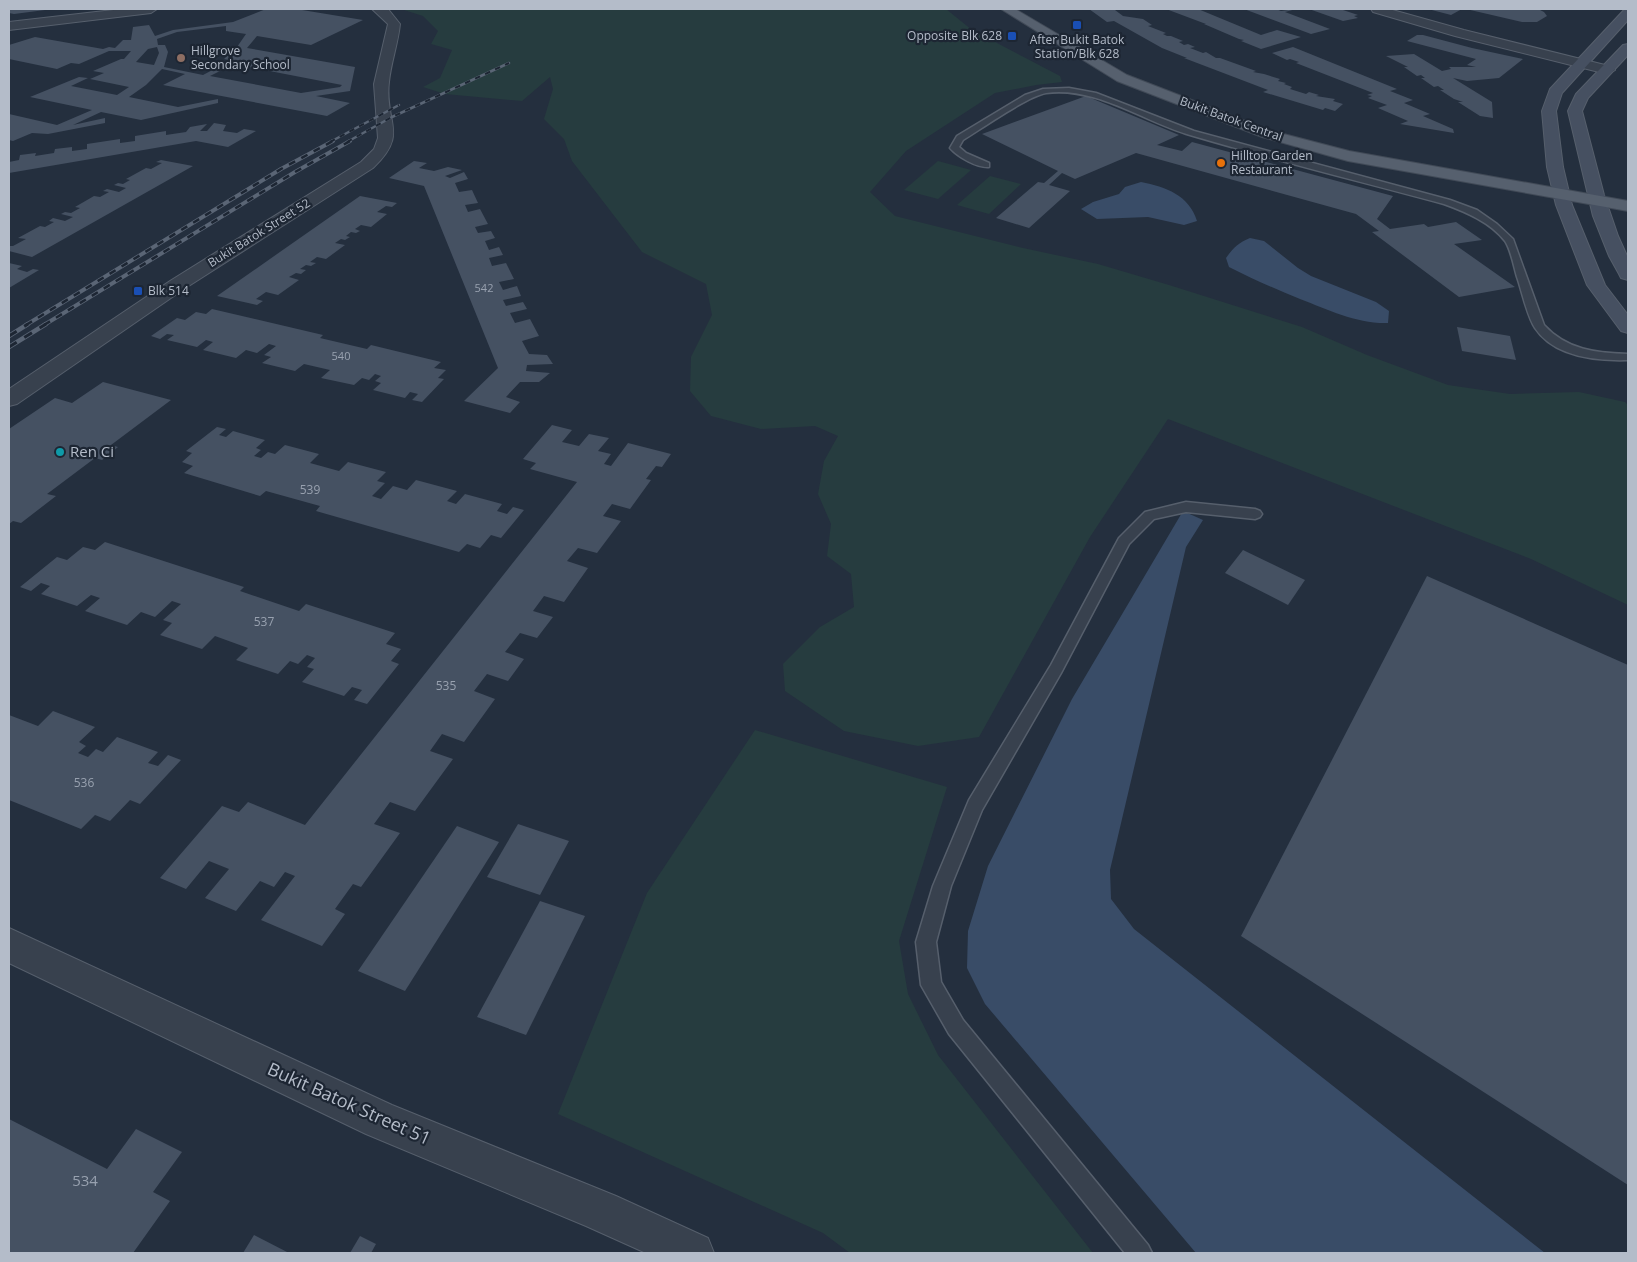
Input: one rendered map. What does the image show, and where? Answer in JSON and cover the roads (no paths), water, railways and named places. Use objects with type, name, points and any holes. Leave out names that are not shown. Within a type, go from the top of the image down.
[{"type":"main road","name":"Bukit Batok Central","points":[[1007,9],[1122,78],[1267,134],[1348,156],[1596,193]]},
{"type":"main road","name":"Bukit Batok Central","points":[[1030,9],[1139,72],[1238,111],[1342,140],[1560,187]]},
{"type":"main road","points":[[1628,13],[1555,92],[1551,99],[1549,111],[1555,167],[1560,187],[1596,285],[1628,327]]},
{"type":"main road","points":[[1628,48],[1581,97],[1575,111],[1607,233],[1618,258],[1628,274]]},
{"type":"main road","points":[[1596,193],[1628,190]]},
{"type":"main road","points":[[1596,193],[1628,206]]},
{"type":"street","points":[[9,25],[124,9]]},
{"type":"street","points":[[9,25],[151,9]]},
{"type":"street","points":[[362,9],[372,14],[382,25],[380,40],[372,60],[367,94],[369,114]]},
{"type":"street","name":"Bukit Batok Street 52","points":[[9,399],[177,285],[367,165],[381,152],[385,142],[381,92],[384,59],[392,40],[394,24],[384,12],[378,9]]},
{"type":"street","points":[[1378,9],[1460,33],[1585,60]]},
{"type":"street","points":[[1392,9],[1611,67]]},
{"type":"street","name":"Bukit Batok Street 52","points":[[9,387],[166,282],[355,163],[366,152],[370,138]]},
{"type":"street","name":"Bukit Batok Street 51","points":[[9,945],[380,1120],[601,1210],[693,1253]]},
{"type":"lane","points":[[986,165],[963,156],[954,148],[960,138],[1028,97],[1043,91],[1069,90],[1093,96],[1191,133],[1447,202],[1474,212],[1494,226],[1510,241],[1539,326],[1548,336],[1571,349],[1604,358],[1628,357]]},
{"type":"lane","points":[[1140,1253],[956,1027],[931,985],[926,942],[942,886],[975,806],[1056,669],[1124,541],[1150,514],[1186,506],[1255,514]]},
{"type":"water","points":[[1141,182],[1175,194],[1188,205],[1197,221],[1184,225],[1148,217],[1097,219],[1081,209],[1093,202],[1119,194],[1125,187]]},
{"type":"water","points":[[1250,238],[1264,241],[1311,276],[1376,302],[1389,311],[1388,323],[1354,319],[1332,312],[1273,288],[1229,267],[1226,258],[1239,244]]},
{"type":"water","points":[[1183,511],[1203,520],[1186,547],[1110,870],[1111,899],[1134,929],[1545,1253],[1196,1253],[985,1004],[967,968],[968,931],[988,866],[1072,699]]},
{"type":"railway","points":[[347,142],[392,117],[509,63]]},
{"type":"railway","points":[[330,142],[399,105]]},
{"type":"railway","points":[[26,325],[281,169],[333,141]]},
{"type":"railway","points":[[44,325],[295,172],[350,141]]},
{"type":"railway","points":[[9,336],[28,324]]},
{"type":"railway","points":[[9,347],[46,324]]},
{"type":"place","name":"After Bukit Batok Station/Blk 628","points":[[1077,25]]},
{"type":"place","name":"Opposite Blk 628","points":[[1012,36]]},
{"type":"place","name":"Hillgrove Secondary School","points":[[181,58]]},
{"type":"place","name":"Hilltop Garden Restaurant","points":[[1221,163]]},
{"type":"place","name":"Blk 514","points":[[138,291]]},
{"type":"place","name":"Ren Ci","points":[[60,452]]}]
